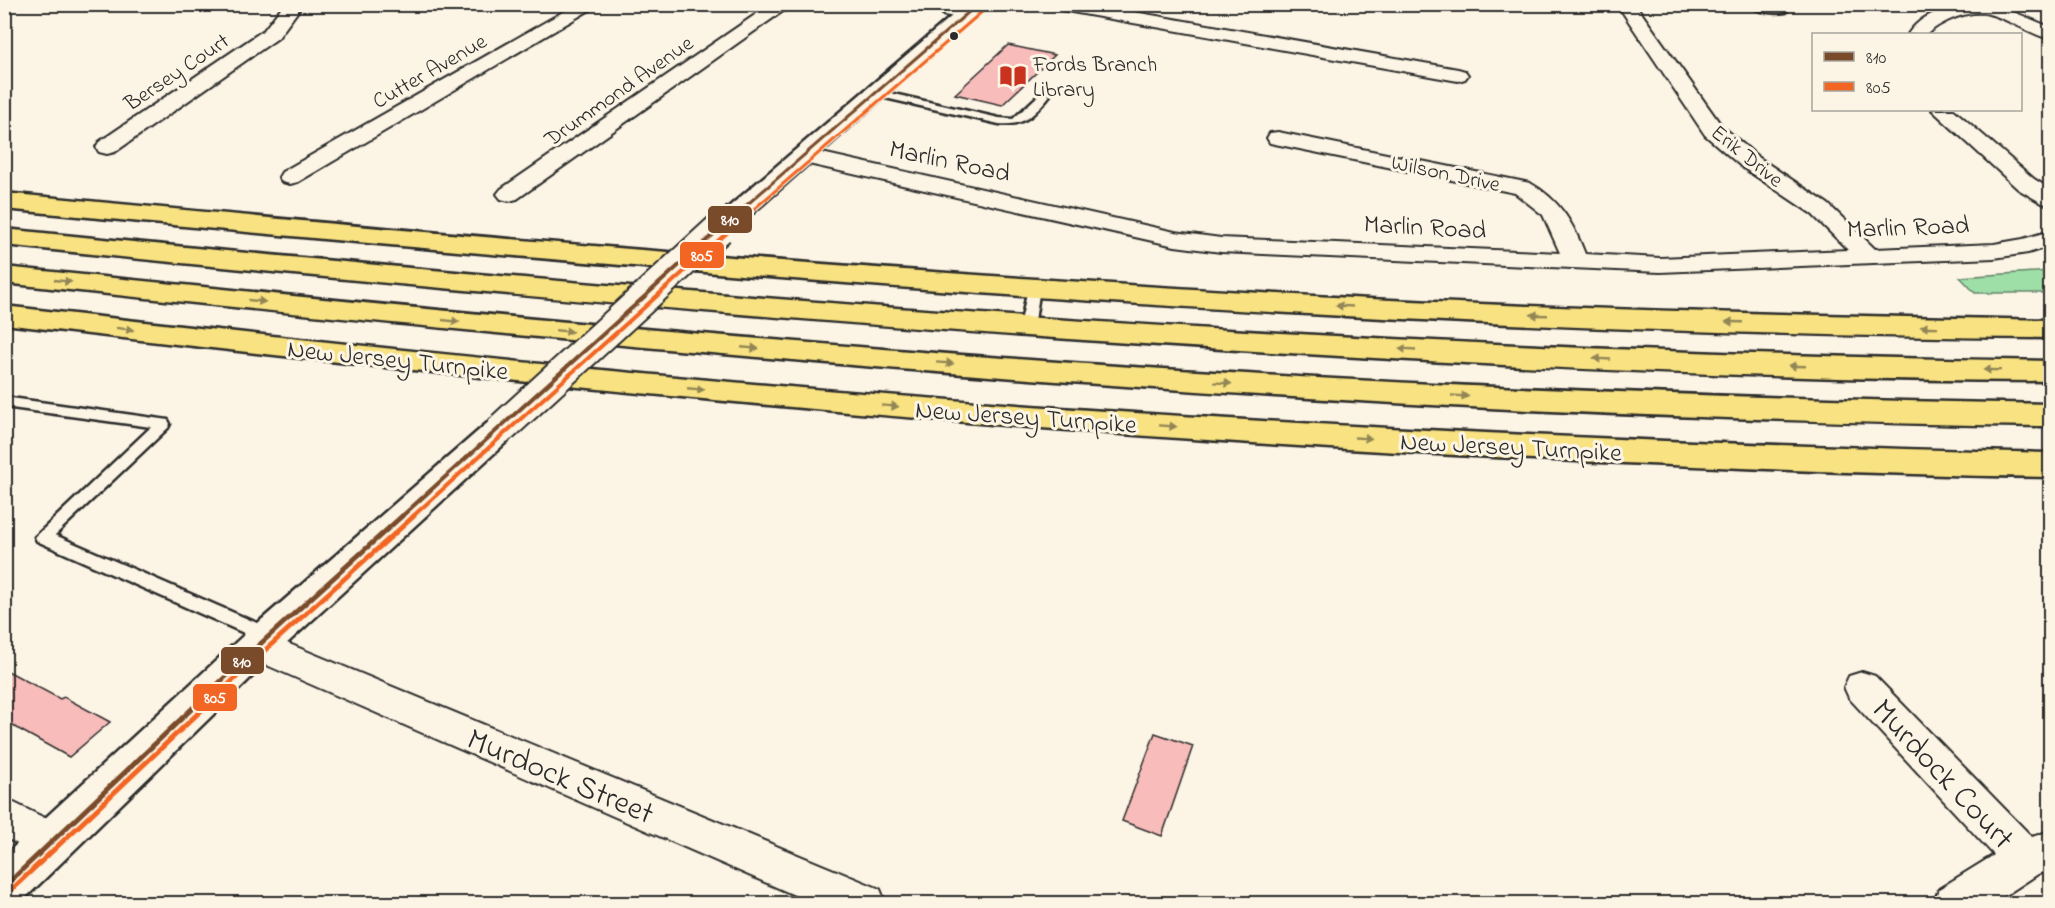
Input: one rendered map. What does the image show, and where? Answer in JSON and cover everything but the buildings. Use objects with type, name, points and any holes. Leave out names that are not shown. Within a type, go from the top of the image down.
[{"type":"highway","points":[[4,201],[554,252],[1034,288],[1393,309],[1615,319],[2050,329]]},
{"type":"highway","points":[[4,237],[527,288],[1204,339],[1637,361],[2050,371]]},
{"type":"highway","name":"New Jersey Turnpike","points":[[4,275],[659,340],[1047,371],[1421,394],[1620,403],[2050,415]]},
{"type":"highway","name":"New Jersey Turnpike","points":[[4,315],[514,372],[822,401],[1026,417],[1420,442],[1674,454],[2050,465]]},
{"type":"street","name":"Bersey Court","points":[[107,147],[271,34],[294,4]]},
{"type":"street","name":"Cutter Avenue","points":[[290,177],[591,4]]},
{"type":"street","name":"Drummond Avenue","points":[[509,194],[784,4]]},
{"type":"street","points":[[1055,4],[1458,75]]},
{"type":"street","name":"Erik Drive","points":[[1626,4],[1713,130],[1750,162],[1820,209],[1869,256]]},
{"type":"street","points":[[1918,33],[1929,21],[1952,12],[1979,6],[2050,33]]},
{"type":"street","points":[[4,887],[258,646],[719,229],[876,93],[965,8]]},
{"type":"street","points":[[1943,111],[2026,184],[2050,198]]},
{"type":"street","name":"Wilson Drive","points":[[1278,138],[1522,188],[1540,197],[1558,215],[1575,261]]},
{"type":"street","name":"Marlin Road","points":[[804,156],[1174,239],[1221,245],[1660,265],[1994,251],[2028,246],[2050,238]]},
{"type":"street","name":"Murdock Street","points":[[258,646],[865,903]]},
{"type":"street","name":"Murdock Court","points":[[1863,687],[2038,854]]},
{"type":"street","points":[[4,816],[51,842]]},
{"type":"street","points":[[1953,903],[2038,854]]},
{"type":"lane","points":[[1750,4],[1764,9],[1783,10],[1785,4]]},
{"type":"lane","points":[[876,93],[999,121],[1015,122],[1045,95]]},
{"type":"lane","points":[[1027,327],[1034,288]]},
{"type":"lane","points":[[4,402],[163,424],[42,537],[251,628],[258,646]]},
{"type":"green space","points":[[2050,271],[2050,293],[1975,293],[1960,277]]},
{"type":"transit line","name":"810","points":[[4,887],[258,646],[719,229],[978,4]]},
{"type":"transit line","name":"805","points":[[9,892],[263,652],[724,235],[984,10]]},
{"type":"place","name":"Fords Branch Library","points":[[1013,76]]}]
